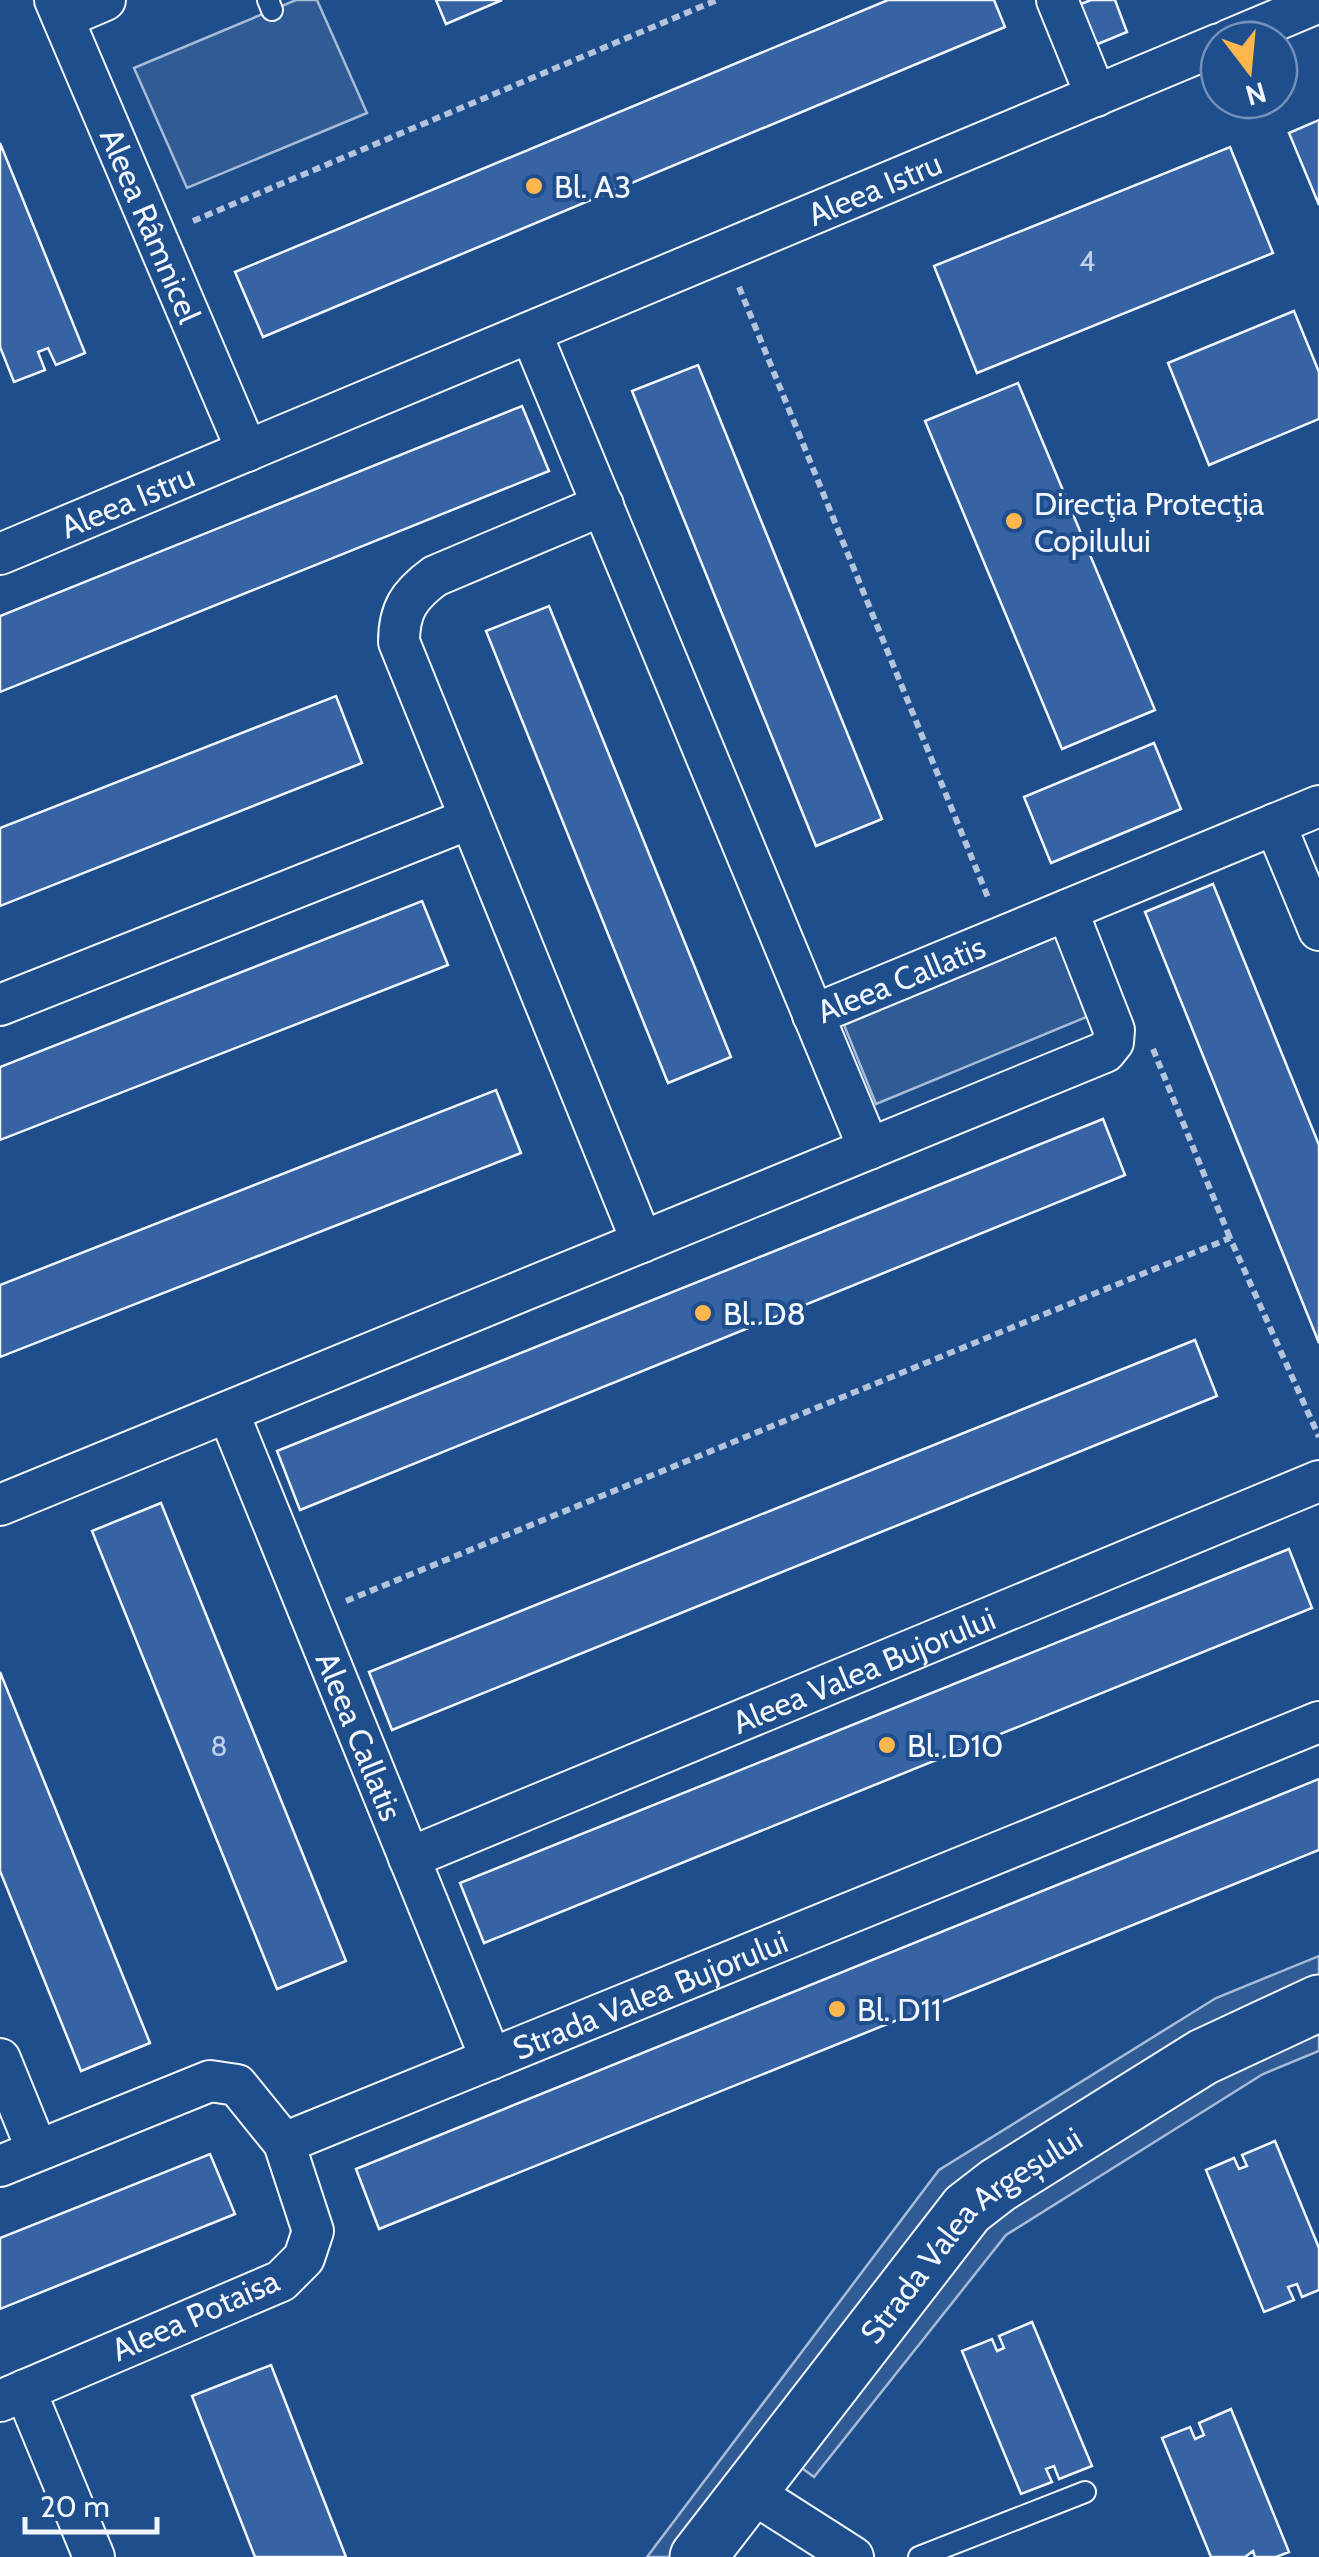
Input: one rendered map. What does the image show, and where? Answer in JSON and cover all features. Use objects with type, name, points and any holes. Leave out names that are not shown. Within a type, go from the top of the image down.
[{"type":"main road","name":"Strada Valea Argeșului","points":[[698,2557],[968,2209],[998,2185],[1203,2057],[1319,2003]]},
{"type":"street","points":[[59,9],[105,0]]},
{"type":"street","points":[[1057,0],[1096,96]]},
{"type":"street","points":[[1275,20],[1317,2]]},
{"type":"street","name":"Aleea Râmnicel","points":[[59,9],[247,452]]},
{"type":"street","name":"Aleea Istru","points":[[0,554],[725,254],[1199,52]]},
{"type":"street","points":[[531,334],[813,1015]]},
{"type":"street","points":[[603,505],[435,576],[414,591],[399,616],[399,642],[642,1242]]},
{"type":"street","name":"Aleea Callatis","points":[[869,1148],[813,1015],[1319,806]]},
{"type":"street","points":[[0,1005],[470,818]]},
{"type":"street","points":[[1275,824],[1319,930]]},
{"type":"street","points":[[0,1504],[1104,1052],[1113,1042],[1114,1030],[1067,910]]},
{"type":"street","name":"Aleea Callatis","points":[[228,1412],[491,2059]]},
{"type":"street","name":"Aleea Valea Bujorului","points":[[409,1858],[1319,1481]]},
{"type":"street","name":"Strada Valea Bujorului","points":[[284,2143],[1319,1722]]},
{"type":"street","points":[[0,2059],[37,2150]]},
{"type":"street","points":[[0,2166],[210,2080],[237,2085],[284,2143]]},
{"type":"street","name":"Aleea Potaisa","points":[[94,2557],[13,2395],[281,2281],[304,2258],[313,2231],[284,2143]]},
{"type":"street","points":[[748,2490],[852,2557]]},
{"type":"lane","points":[[919,2557],[1085,2492]]},
{"type":"path","points":[[156,236],[717,0]]},
{"type":"path","points":[[725,254],[1004,936]]},
{"type":"path","points":[[1150,1042],[1230,1238],[1319,1437]]},
{"type":"path","points":[[311,1615],[1230,1238]]},
{"type":"shaded area","points":[[296,0],[317,0],[367,113],[187,188],[134,68]]},
{"type":"shaded area","points":[[1063,934],[1096,1013],[876,1104],[844,1025]]},
{"type":"shaded area","points":[[1319,1956],[1319,1987],[958,2193],[691,2557],[647,2557],[939,2170],[1216,1998]]},
{"type":"shaded area","points":[[1319,2021],[1319,2051],[1263,2074],[1006,2235],[814,2477],[791,2460],[985,2213]]},
{"type":"building","points":[[436,0],[502,0],[446,24]]},
{"type":"building","name":"Bl. A3","points":[[888,0],[994,0],[1005,27],[263,337],[235,272]]},
{"type":"building","points":[[1091,0],[1115,0],[1127,32],[1088,48],[1073,7]]},
{"type":"building","points":[[1319,120],[1319,205],[1289,133]]},
{"type":"building","points":[[0,143],[85,353],[56,365],[48,348],[38,352],[45,370],[14,382],[0,347]]},
{"type":"building","points":[[1230,147],[1273,253],[977,373],[934,266]]},
{"type":"building","points":[[1294,311],[1319,372],[1319,419],[1209,465],[1168,363]]},
{"type":"building","points":[[698,365],[882,819],[816,846],[632,391]]},
{"type":"building","points":[[1018,383],[1155,710],[1062,749],[925,421]]},
{"type":"building","points":[[522,406],[549,471],[0,692],[0,616]]},
{"type":"building","points":[[549,606],[731,1057],[668,1083],[486,631]]},
{"type":"building","points":[[336,696],[362,763],[0,906],[0,828]]},
{"type":"building","points":[[1154,743],[1181,809],[1051,863],[1024,797]]},
{"type":"building","points":[[1213,884],[1319,1145],[1319,1343],[1145,912]]},
{"type":"building","points":[[422,901],[448,965],[0,1140],[0,1067]]},
{"type":"building","points":[[496,1090],[521,1153],[0,1357],[0,1285]]},
{"type":"building","name":"Bl. D8","points":[[1103,1119],[1125,1175],[300,1510],[277,1451]]},
{"type":"building","points":[[1195,1340],[1217,1396],[392,1730],[369,1672]]},
{"type":"building","points":[[161,1503],[346,1961],[277,1989],[92,1531]]},
{"type":"building","name":"Bl. D10","points":[[1289,1549],[1312,1608],[484,1943],[460,1883]]},
{"type":"building","points":[[0,1672],[150,2043],[81,2071],[0,1871]]},
{"type":"building","name":"Bl. D11","points":[[1319,1779],[1319,1850],[379,2229],[356,2169]]},
{"type":"building","points":[[1275,2141],[1319,2248],[1319,2290],[1302,2297],[1297,2284],[1288,2287],[1294,2300],[1264,2312],[1206,2170],[1234,2158],[1239,2169],[1247,2166],[1242,2155]]},
{"type":"building","points":[[210,2154],[235,2214],[0,2309],[0,2238]]},
{"type":"building","points":[[1032,2322],[1092,2466],[1059,2479],[1054,2466],[1046,2469],[1052,2482],[1021,2494],[962,2351],[992,2339],[997,2351],[1004,2348],[999,2336]]},
{"type":"building","points":[[271,2365],[346,2557],[255,2557],[192,2396]]},
{"type":"building","points":[[1231,2409],[1289,2552],[1276,2557],[1255,2557],[1253,2551],[1245,2557],[1211,2557],[1162,2438],[1190,2427],[1195,2439],[1204,2435],[1199,2423]]},
{"type":"place","name":"Bl. A3","points":[[534,186]]},
{"type":"place","name":"Direcţia Protecţia Copilului","points":[[1014,521]]},
{"type":"place","name":"Bl. D8","points":[[703,1313]]},
{"type":"place","name":"Bl. D10","points":[[887,1745]]},
{"type":"place","name":"Bl. D11","points":[[837,2009]]}]
